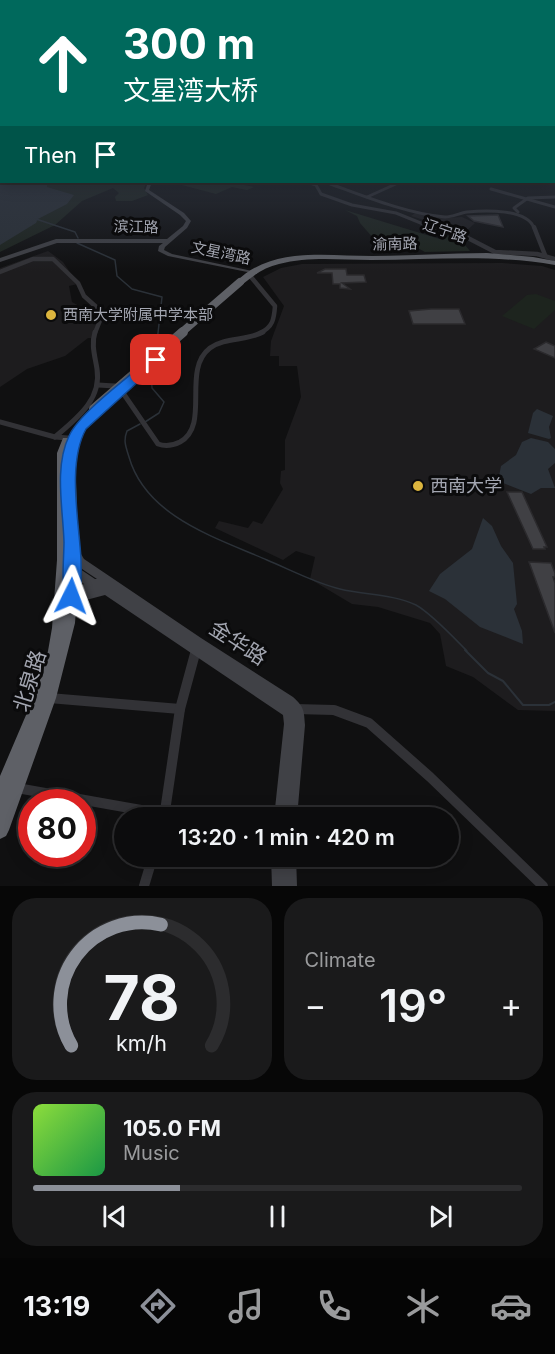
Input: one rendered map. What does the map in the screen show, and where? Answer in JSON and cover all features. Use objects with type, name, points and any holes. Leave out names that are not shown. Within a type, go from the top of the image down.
[{"type":"highway","name":"渝南路","points":[[249,276],[278,265],[305,261],[510,259],[555,265]]},
{"type":"highway","points":[[98,407],[249,276]]},
{"type":"highway","name":"北泉路","points":[[0,830],[5,790],[61,653],[68,602],[68,568],[61,437],[98,407]]},
{"type":"highway","name":"北泉路","points":[[68,568],[72,546],[70,453],[81,426],[98,407]]},
{"type":"main road","name":"文星湾路","points":[[148,188],[147,190],[164,205],[189,219],[188,224],[161,248],[167,254],[249,276]]},
{"type":"main road","name":"滨江路","points":[[0,259],[44,243],[68,240],[168,241]]},
{"type":"main road","name":"金华路","points":[[72,546],[80,562],[108,587],[281,706],[289,712],[291,724]]},
{"type":"main road","points":[[68,568],[93,584],[108,587]]},
{"type":"main road","points":[[68,602],[93,584]]},
{"type":"main road","points":[[68,602],[108,587]]},
{"type":"main road","name":"金华路","points":[[196,646],[289,701],[298,710]]},
{"type":"main road","points":[[291,807],[299,725],[298,710]]},
{"type":"main road","points":[[282,807],[291,724]]},
{"type":"main road","points":[[278,867],[279,886]]},
{"type":"main road","points":[[289,867],[290,886]]},
{"type":"street","name":"辽宁路","points":[[318,188],[321,194],[363,208],[396,213],[442,232],[466,237],[490,251],[545,255],[555,259]]},
{"type":"street","points":[[343,188],[406,209],[446,217],[469,212],[518,213]]},
{"type":"street","points":[[367,197],[386,188]]},
{"type":"street","points":[[493,189],[555,207]]},
{"type":"street","points":[[545,255],[532,222],[514,208],[526,199],[555,198]]},
{"type":"street","points":[[547,205],[555,198]]},
{"type":"street","points":[[0,272],[33,258],[53,258],[78,283],[84,296],[103,313],[94,333],[93,345],[98,385],[94,396],[61,437],[0,422]]},
{"type":"street","points":[[98,385],[115,386],[123,393],[158,444],[164,447],[182,443],[189,437],[194,413],[196,372],[207,350],[222,341],[256,337],[266,332],[274,322],[275,306],[249,276]]},
{"type":"street","points":[[165,807],[180,709],[196,646]]},
{"type":"street","points":[[44,698],[180,709]]},
{"type":"street","points":[[281,706],[298,710],[334,710],[369,723],[543,886]]},
{"type":"street","points":[[291,724],[298,710]]},
{"type":"street","points":[[5,790],[114,807]]},
{"type":"street","points":[[144,886],[150,867]]},
{"type":"shaded area","points":[[0,188],[112,188],[82,201],[55,225],[0,252]]},
{"type":"shaded area","points":[[0,188],[52,188],[74,195],[67,204],[38,219],[36,223],[0,245]]},
{"type":"shaded area","points":[[113,188],[144,188],[148,195],[132,201],[116,201],[115,197],[119,193]]},
{"type":"shaded area","points":[[195,188],[229,188],[216,194]]},
{"type":"shaded area","points":[[345,210],[443,240],[448,236],[460,239],[470,251],[425,252],[414,246],[374,239],[357,216]]},
{"type":"shaded area","points":[[417,212],[443,218],[462,217],[475,223],[463,234],[448,232],[450,228],[411,216]]},
{"type":"shaded area","name":"西南大学附属中学本部","points":[[48,251],[63,262],[78,284],[69,286],[72,302],[101,311],[93,338],[88,338],[65,356],[27,369],[0,387],[0,268]]},
{"type":"shaded area","name":"西南大学","points":[[502,263],[542,266],[555,270],[555,711],[518,710],[473,677],[446,666],[440,634],[430,623],[378,607],[352,604],[310,579],[315,557],[296,551],[283,560],[215,528],[219,521],[248,528],[253,521],[262,524],[283,489],[280,483],[281,471],[285,470],[285,440],[301,397],[297,366],[279,366],[279,356],[270,356],[271,341],[284,306],[263,277],[281,268],[302,264]]},
{"type":"shaded area","points":[[536,294],[555,301],[555,310],[534,329],[502,316],[527,295]]},
{"type":"shaded area","points":[[537,409],[553,416],[549,427],[551,438],[549,439],[528,433],[533,413]]},
{"type":"shaded area","points":[[531,438],[548,442],[555,449],[555,463],[548,469],[555,488],[541,488],[531,494],[498,481],[501,466],[516,455],[522,442]]},
{"type":"shaded area","points":[[483,518],[492,526],[501,546],[513,563],[517,604],[514,609],[522,631],[523,644],[480,627],[445,599],[429,591],[440,574],[472,549]]},
{"type":"building","points":[[498,215],[503,227],[474,221],[468,216]]},
{"type":"building","points":[[325,269],[346,269],[347,275],[364,275],[366,282],[342,283],[350,289],[340,288],[340,284],[333,284],[332,273],[317,273]]},
{"type":"building","points":[[459,309],[465,324],[413,324],[409,311]]},
{"type":"building","points":[[546,342],[555,346],[555,358],[534,349]]},
{"type":"building","points":[[507,492],[522,492],[547,547],[544,547],[545,549],[533,549]]},
{"type":"building","points":[[529,562],[551,563],[555,573],[553,577],[555,633]]},
{"type":"waterway","points":[[36,219],[75,232],[78,238]]},
{"type":"waterway","points":[[77,243],[115,260],[117,276],[132,289],[162,297],[157,342],[144,349],[140,361]]},
{"type":"waterway","points":[[145,422],[159,413],[164,402],[152,388],[151,373],[148,369]]},
{"type":"waterway","points":[[140,424],[127,431],[125,441],[129,457],[138,478],[167,510],[206,534],[321,583],[349,591],[407,601],[416,605],[436,620],[467,651]]},
{"type":"waterway","points":[[465,650],[488,673],[503,681],[523,705],[549,705],[555,702]]},
{"type":"place","name":"西南大学附属中学本部","points":[[51,315]]},
{"type":"place","name":"西南大学","points":[[418,486]]},
{"type":"route","points":[[71,596],[73,569],[69,468],[74,438],[81,426],[103,405],[156,360]]}]
